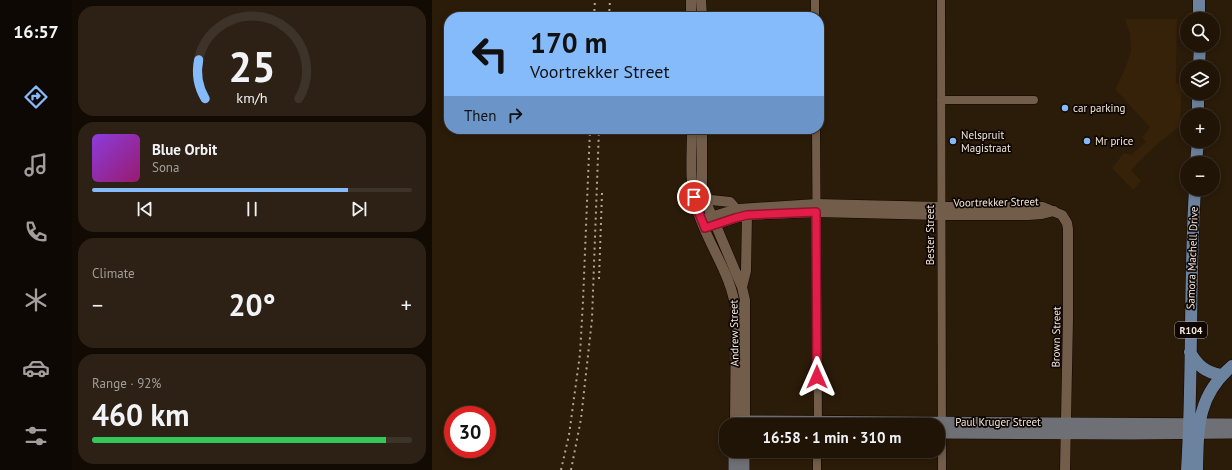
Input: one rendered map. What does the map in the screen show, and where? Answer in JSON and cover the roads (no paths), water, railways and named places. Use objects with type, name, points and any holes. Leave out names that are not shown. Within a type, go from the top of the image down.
[{"type":"main road","points":[[1199,0],[1199,12]]},
{"type":"main road","name":"Samora Machell Drive","points":[[1195,196],[1190,351],[1197,470]]},
{"type":"main road","points":[[1190,351],[1196,362],[1202,368],[1214,374],[1221,375]]},
{"type":"main road","name":"R104","points":[[1194,429],[1205,401],[1221,375],[1232,366]]},
{"type":"main road","name":"Paul Kruger Street","points":[[945,429],[1067,422],[1132,424],[1194,429]]},
{"type":"main road","points":[[1194,429],[1232,424]]},
{"type":"main road","name":"Paul Kruger Street","points":[[945,429],[1066,434],[1194,429]]},
{"type":"main road","points":[[1194,429],[1232,433]]},
{"type":"main road","name":"Samora Machell Drive","points":[[1187,470],[1194,429]]},
{"type":"main road","points":[[734,458],[734,470]]},
{"type":"main road","points":[[744,458],[744,470]]},
{"type":"street","points":[[691,0],[691,12]]},
{"type":"street","points":[[701,0],[702,12]]},
{"type":"street","points":[[815,0],[815,12]]},
{"type":"street","name":"Bester Street","points":[[940,418],[941,0]]},
{"type":"street","points":[[941,100],[1034,100]]},
{"type":"street","name":"Andrew Street","points":[[692,134],[693,189],[696,206],[735,299],[740,418]]},
{"type":"street","name":"Andrew Street","points":[[702,134],[702,186],[704,195],[742,287],[744,300],[740,418]]},
{"type":"street","points":[[816,134],[818,418]]},
{"type":"street","points":[[704,195],[712,200],[730,202],[737,210]]},
{"type":"street","name":"Voortrekker Street","points":[[703,224],[737,210],[816,208],[941,211],[1043,207],[1054,211]]},
{"type":"street","name":"Voortrekker Street","points":[[714,220],[816,208]]},
{"type":"street","name":"Brown Street","points":[[1054,211],[1065,218],[1068,229],[1067,422],[1065,470]]},
{"type":"street","points":[[742,287],[746,271],[747,215]]},
{"type":"street","points":[[817,470],[818,458]]},
{"type":"street","name":"Bester Street","points":[[941,458],[942,470]]},
{"type":"railway","points":[[594,12],[595,0]]},
{"type":"railway","points":[[609,12],[610,0]]},
{"type":"railway","points":[[561,470],[569,435],[580,354],[590,134]]},
{"type":"railway","points":[[571,470],[581,419],[592,319],[599,134]]},
{"type":"railway","points":[[599,279],[602,193]]},
{"type":"place","name":"car parking","points":[[1065,108]]},
{"type":"place","name":"Nelspruit Magistraat","points":[[953,141]]},
{"type":"place","name":"Mr price","points":[[1087,141]]}]
